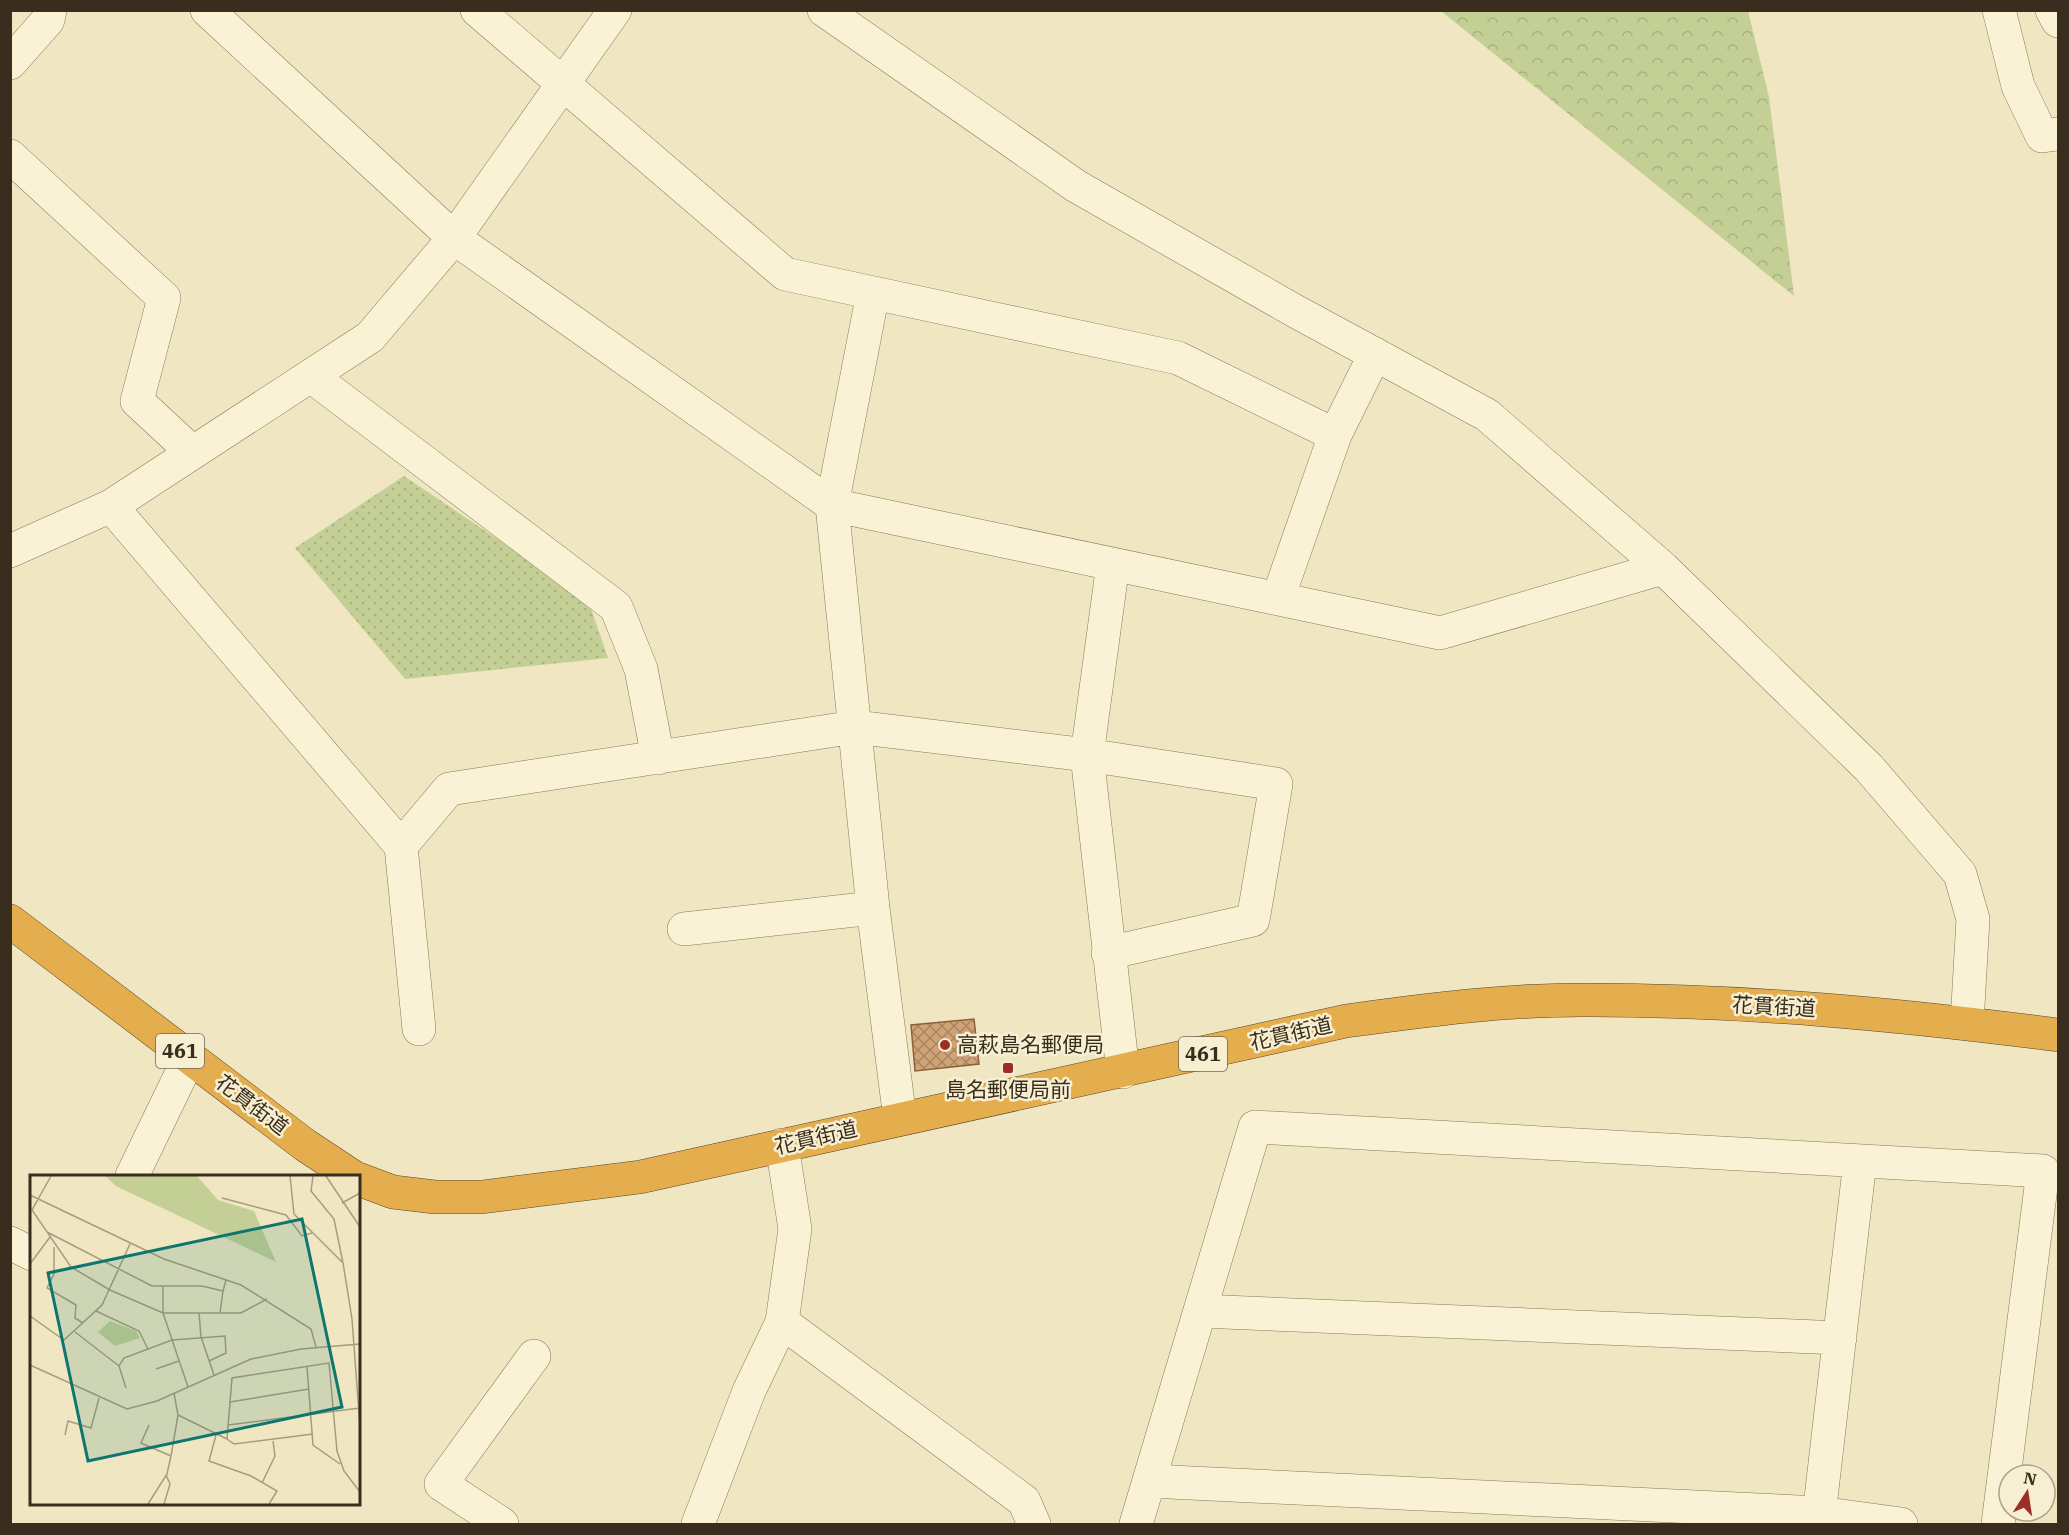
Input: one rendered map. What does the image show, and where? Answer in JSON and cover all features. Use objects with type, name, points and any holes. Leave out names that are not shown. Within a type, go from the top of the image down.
[{"type":"highway","name":"花貫街道","points":[[10,921],[305,1145],[350,1175]]},
{"type":"highway","name":"花貫街道","points":[[360,1180],[393,1192],[435,1197],[482,1197],[640,1177],[1346,1021],[1443,1008],[1589,1000],[1697,1002],[1846,1011],[2058,1035]]},
{"type":"street","points":[[10,63],[48,20],[50,10]]},
{"type":"street","points":[[207,10],[454,238],[832,505],[1440,633],[1663,568]]},
{"type":"street","points":[[477,10],[562,85],[786,274],[1178,358],[1335,435]]},
{"type":"street","points":[[10,551],[111,506],[370,337],[454,238],[615,10]]},
{"type":"street","points":[[824,10],[1076,186],[1487,415],[1663,568],[1869,768],[1960,874],[1973,919],[1967,1023]]},
{"type":"street","points":[[1999,10],[2018,86],[2042,135],[2058,134]]},
{"type":"street","points":[[2052,10],[2058,21]]},
{"type":"street","points":[[10,156],[164,298],[137,401],[192,452]]},
{"type":"street","points":[[873,293],[832,505],[873,908],[900,1119]]},
{"type":"street","points":[[1278,598],[1335,435],[1375,354]]},
{"type":"street","points":[[310,376],[616,607],[641,669],[658,758]]},
{"type":"street","points":[[111,506],[401,846],[418,1029]]},
{"type":"street","points":[[1113,564],[1087,755],[1123,1072]]},
{"type":"street","points":[[401,846],[449,789],[855,727],[1087,755],[1276,784],[1253,920],[1108,953]]},
{"type":"street","points":[[684,929],[873,908]]},
{"type":"street","points":[[132,1175],[189,1058]]},
{"type":"street","points":[[1136,1524],[1255,1127],[2043,1171],[1998,1524]]},
{"type":"street","points":[[698,1524],[749,1391],[782,1322],[795,1229],[782,1145]]},
{"type":"street","points":[[1819,1519],[1860,1161]]},
{"type":"street","points":[[10,1243],[30,1253]]},
{"type":"street","points":[[1200,1311],[1840,1338]]},
{"type":"street","points":[[782,1322],[1024,1501],[1034,1524]]},
{"type":"street","points":[[502,1524],[441,1484],[534,1356]]},
{"type":"street","points":[[1149,1481],[1901,1524]]},
{"type":"green space","points":[[1441,11],[1748,11],[1769,97],[1794,296]]},
{"type":"green space","points":[[404,476],[588,600],[608,658],[405,679],[295,548]]},
{"type":"building","points":[[974,1019],[979,1064],[915,1071],[911,1025]]},
{"type":"place","name":"高萩島名郵便局","points":[[945,1045]]},
{"type":"place","name":"島名郵便局前","points":[[1008,1068]]}]
